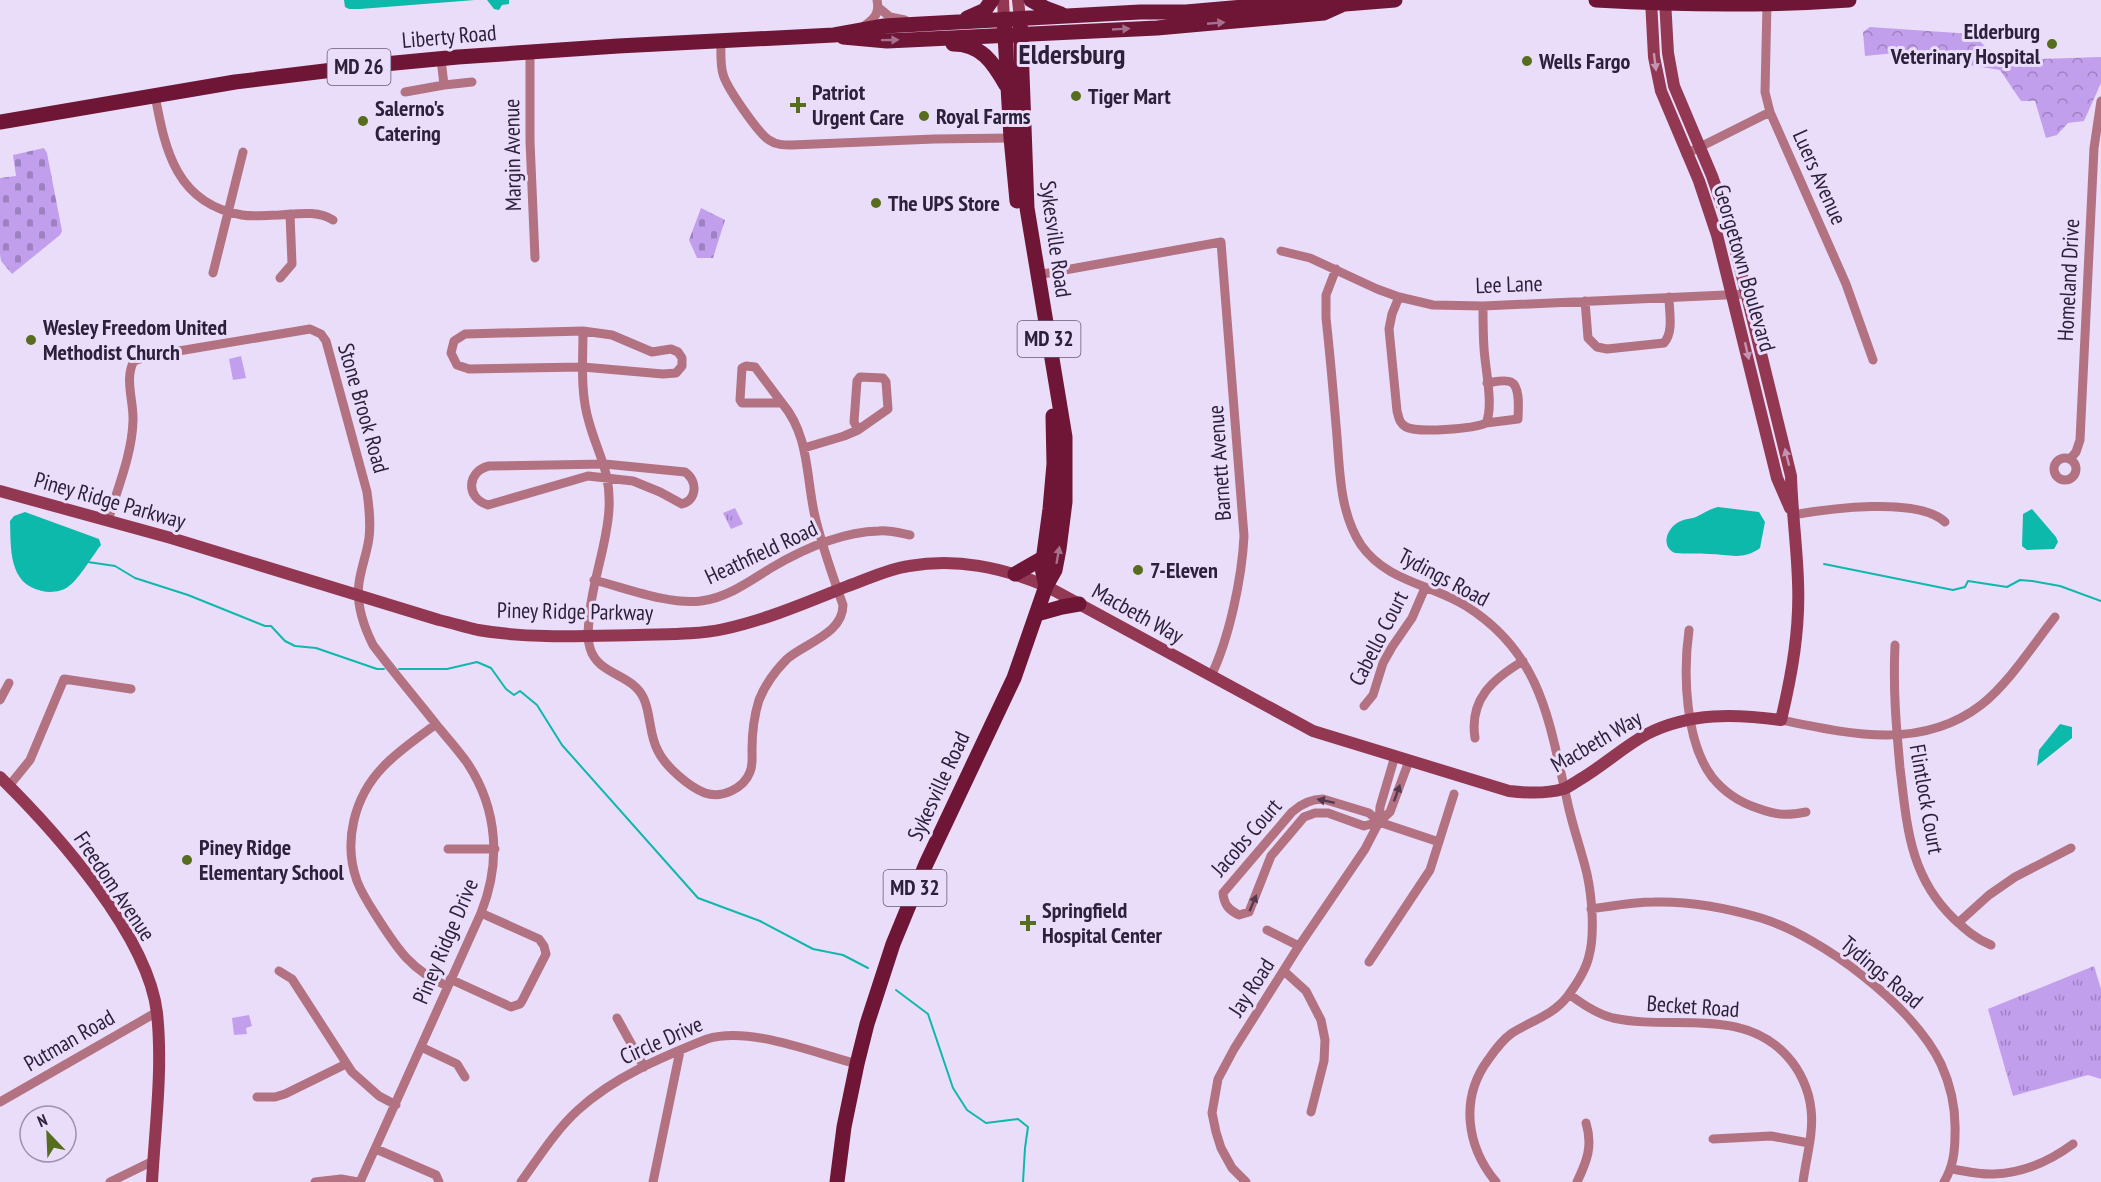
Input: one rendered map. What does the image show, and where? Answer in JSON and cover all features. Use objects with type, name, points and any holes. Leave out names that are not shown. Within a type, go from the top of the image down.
[{"type":"main road","points":[[957,22],[985,10],[992,0]]},
{"type":"main road","points":[[1031,0],[1067,16]]},
{"type":"main road","name":"Liberty Road","points":[[834,35],[862,40],[917,32],[957,22],[1140,12],[1186,12],[1323,0],[1345,4],[1395,0]]},
{"type":"main road","points":[[1596,0],[1767,4],[1849,0]]},
{"type":"main road","name":"Liberty Road","points":[[0,122],[155,95],[310,73],[530,51],[834,35],[861,29],[1013,35],[1157,27],[1324,13],[1345,4]]},
{"type":"main road","name":"Sykesville Road","points":[[837,1182],[844,1127],[857,1065],[881,980],[909,903],[1006,696],[1046,586],[1055,570],[1059,549],[1065,502],[1066,451],[1061,401],[1036,275],[1026,194],[1012,19]]},
{"type":"main road","points":[[917,32],[935,45],[964,44],[981,51],[995,65],[1008,90]]},
{"type":"main road","name":"Sykesville Road","points":[[1013,35],[1008,90],[1011,138],[1022,239],[1054,427],[1054,473],[1042,568],[1046,586]]},
{"type":"main road","points":[[1015,574],[1043,558]]},
{"type":"main road","points":[[1037,614],[1079,604]]},
{"type":"street","name":"Sykesville Road","points":[[1003,0],[1012,19]]},
{"type":"street","name":"Sykesville Road","points":[[1012,19],[1018,0]]},
{"type":"street","name":"Georgetown Boulevard","points":[[1658,2],[1672,78],[1722,203],[1747,294],[1791,476],[1792,515],[1797,550],[1798,614],[1791,676],[1781,720]]},
{"type":"street","name":"Georgetown Boulevard","points":[[1658,2],[1656,74],[1667,110],[1709,207],[1733,294],[1777,478],[1792,515]]},
{"type":"street","points":[[861,29],[873,20],[878,4],[890,17],[917,32]]},
{"type":"street","name":"Luers Avenue","points":[[1767,4],[1765,92],[1770,112],[1846,284],[1874,360]]},
{"type":"street","points":[[721,41],[722,68],[726,83],[759,131],[777,144],[1011,138]]},
{"type":"street","name":"Margin Avenue","points":[[530,51],[530,141],[535,258]]},
{"type":"street","points":[[441,59],[444,86]]},
{"type":"street","points":[[405,92],[472,82]]},
{"type":"street","points":[[155,95],[162,137],[177,172],[183,182],[201,198],[228,212],[244,215],[321,214],[333,220]]},
{"type":"street","name":"Homeland Drive","points":[[2070,459],[2076,452],[2080,440],[2094,148],[2101,101]]},
{"type":"street","points":[[1686,154],[1770,112]]},
{"type":"street","points":[[213,273],[243,153]]},
{"type":"street","points":[[280,278],[291,264],[291,214]]},
{"type":"street","name":"Barnett Avenue","points":[[1036,275],[1221,242],[1244,536],[1236,594],[1221,657],[1211,676]]},
{"type":"street","name":"Lee Lane","points":[[1281,251],[1310,258],[1377,290],[1433,304],[1483,306],[1747,294]]},
{"type":"street","name":"Tydings Road","points":[[1335,269],[1328,287],[1326,303],[1342,492],[1347,513],[1361,545],[1389,572],[1445,595],[1479,615],[1497,629],[1523,661],[1535,682],[1545,708],[1587,874],[1591,909],[1591,939],[1585,968],[1569,994],[1557,1008],[1499,1044],[1479,1072],[1470,1103],[1469,1120],[1480,1159],[1496,1182]]},
{"type":"street","points":[[1399,297],[1389,329],[1399,421],[1403,426],[1413,430],[1468,427],[1518,420],[1514,384],[1511,381],[1487,383]]},
{"type":"street","points":[[1585,301],[1588,338],[1597,347],[1607,349],[1664,343],[1670,331],[1669,297]]},
{"type":"street","points":[[1483,306],[1489,407],[1486,423]]},
{"type":"street","name":"Stone Brook Road","points":[[108,521],[131,445],[134,420],[130,374],[134,361],[148,356],[310,329],[321,334],[326,341],[367,492],[370,516],[369,537],[358,585],[360,597]]},
{"type":"street","points":[[583,332],[585,404],[588,421],[605,464],[609,508],[590,600],[589,646],[597,662],[635,686],[641,693],[645,700],[653,741],[658,753],[676,774],[704,793],[721,794],[739,787],[750,772],[756,712],[766,686],[788,659],[820,638],[839,621],[843,613],[843,605],[822,544],[804,448],[796,426],[789,411],[754,367],[742,368],[740,400],[742,403],[782,403]]},
{"type":"street","points":[[583,332],[612,335],[652,352],[671,349],[678,352],[683,362],[679,370],[671,373],[583,367],[469,369],[457,365],[452,357],[451,349],[454,340],[465,334],[583,332]]},
{"type":"street","points":[[804,448],[837,439],[858,430],[888,409],[886,382],[883,378],[860,377],[857,381],[854,423],[858,430]]},
{"type":"street","points":[[605,464],[685,472],[690,475],[694,491],[690,500],[682,504],[633,481],[588,476],[488,505],[475,497],[471,486],[471,481],[477,471],[489,466],[605,464]]},
{"type":"street","name":"Piney Ridge Parkway","points":[[0,491],[171,538],[360,597],[479,630],[516,634],[588,636],[700,633],[761,618],[885,572],[907,566],[935,563],[973,564],[1015,574],[1046,586]]},
{"type":"street","points":[[1792,515],[1831,508],[1893,508],[1929,512],[1945,522]]},
{"type":"street","name":"Heathfield Road","points":[[594,580],[672,600],[703,601],[720,597],[740,588],[793,556],[822,544],[867,532],[891,531],[910,535]]},
{"type":"street","name":"Macbeth Way","points":[[1046,586],[1313,731],[1509,791],[1528,793],[1564,789],[1649,733],[1671,724],[1716,715],[1746,715],[1871,736],[1896,736],[1946,724],[1982,704],[1997,690],[2055,617]]},
{"type":"street","name":"Cabello Court","points":[[1364,706],[1373,695],[1383,663],[1412,618],[1425,588]]},
{"type":"street","name":"Piney Ridge Drive","points":[[359,1182],[396,1105],[481,913],[493,877],[495,849],[492,822],[477,782],[467,764],[373,645],[362,618],[360,597]]},
{"type":"street","points":[[1689,630],[1686,669],[1692,719],[1696,740],[1712,777],[1733,797],[1748,805],[1782,816],[1806,812]]},
{"type":"street","name":"Flintlock Court","points":[[1895,645],[1893,686],[1896,736],[1906,818],[1916,862],[1942,907],[1969,934],[1991,945]]},
{"type":"street","points":[[1475,738],[1474,719],[1486,688],[1495,679],[1523,661]]},
{"type":"street","points":[[9,786],[30,760],[63,679],[131,689]]},
{"type":"street","points":[[0,700],[9,682]]},
{"type":"street","points":[[436,724],[389,761],[367,787],[354,818],[351,849],[355,874],[361,891],[391,940],[412,966],[432,979],[449,983],[511,1007],[516,1006],[522,1001],[546,954],[544,946],[539,939],[481,913]]},
{"type":"street","name":"Jay Road","points":[[1379,822],[1380,807],[1395,756]]},
{"type":"street","name":"Jay Road","points":[[1246,1182],[1232,1168],[1221,1148],[1212,1113],[1218,1079],[1234,1049],[1285,972],[1299,946],[1365,849],[1379,822],[1390,812],[1409,761]]},
{"type":"street","name":"Freedom Avenue","points":[[0,777],[50,829],[118,919],[146,972],[157,1012],[158,1053],[152,1182]]},
{"type":"street","points":[[1369,962],[1430,870],[1454,794]]},
{"type":"street","name":"Jacobs Court","points":[[1323,799],[1369,813],[1379,822],[1364,826],[1328,813],[1315,813],[1304,817],[1271,856],[1250,912],[1239,915],[1231,911],[1223,901],[1223,893],[1301,804],[1323,799]]},
{"type":"street","points":[[1379,822],[1439,842]]},
{"type":"street","points":[[448,849],[495,849]]},
{"type":"street","points":[[1958,923],[1989,895],[2015,877],[2071,849]]},
{"type":"street","name":"Tydings Road","points":[[1591,909],[1655,902],[1729,909],[1764,919],[1841,957],[1880,990],[1911,1021],[1928,1040],[1941,1064],[1954,1102],[1956,1119],[1952,1168],[1944,1182]]},
{"type":"street","points":[[1267,930],[1299,946]]},
{"type":"street","points":[[279,970],[292,979],[346,1064],[366,1086],[396,1105]]},
{"type":"street","points":[[1285,972],[1306,991],[1321,1020],[1325,1040],[1324,1061],[1311,1112]]},
{"type":"street","name":"Becket Road","points":[[1569,994],[1597,1012],[1612,1018],[1632,1021],[1724,1024],[1742,1027],[1766,1038],[1789,1058],[1805,1083],[1811,1109],[1803,1182]]},
{"type":"street","name":"Putman Road","points":[[0,1101],[157,1012]]},
{"type":"street","points":[[617,1018],[644,1067]]},
{"type":"street","name":"Circle Drive","points":[[521,1182],[554,1136],[576,1112],[615,1082],[717,1036],[753,1037],[857,1065]]},
{"type":"street","points":[[421,1047],[457,1064],[465,1077]]},
{"type":"street","points":[[653,1182],[680,1051]]},
{"type":"street","points":[[258,1097],[275,1097],[285,1094],[346,1064]]},
{"type":"street","points":[[1577,1182],[1588,1157],[1590,1136],[1586,1123]]},
{"type":"street","points":[[1713,1139],[1771,1136],[1809,1143]]},
{"type":"street","points":[[1952,1168],[1994,1174],[2011,1172],[2046,1161],[2073,1144]]},
{"type":"street","points":[[376,1149],[436,1175],[439,1182]]},
{"type":"street","points":[[110,1182],[153,1161]]},
{"type":"street","points":[[315,1182],[341,1179],[359,1182]]},
{"type":"green space","points":[[1870,27],[1972,34],[1987,48],[2009,60],[2101,57],[2101,83],[2084,121],[2068,123],[2057,135],[2046,138],[2035,101],[2021,101],[2000,70],[1895,53],[1865,56],[1863,32]]},
{"type":"green space","points":[[44,148],[47,153],[62,231],[12,274],[1,261],[0,254],[0,178],[16,176],[13,155]]},
{"type":"green space","points":[[701,208],[725,220],[713,258],[697,258],[689,240]]},
{"type":"green space","points":[[241,356],[246,378],[233,380],[229,359]]},
{"type":"green space","points":[[735,508],[743,524],[731,529],[723,513]]},
{"type":"green space","points":[[2094,966],[2101,989],[2101,1079],[2088,1075],[2013,1096],[1988,1009]]},
{"type":"green space","points":[[249,1015],[252,1026],[246,1028],[247,1034],[234,1035],[232,1018]]},
{"type":"shaded area","points":[[344,0],[475,0],[349,9],[345,7]]},
{"type":"shaded area","points":[[487,0],[509,0],[509,4],[502,5],[499,10],[494,9]]},
{"type":"shaded area","points":[[1718,507],[1759,512],[1765,522],[1760,548],[1748,554],[1735,556],[1675,553],[1668,547],[1667,538],[1673,526]]},
{"type":"shaded area","points":[[2032,509],[2056,537],[2058,542],[2054,549],[2027,550],[2022,546],[2023,514]]},
{"type":"shaded area","points":[[25,512],[99,539],[101,545],[73,583],[63,590],[49,592],[31,587],[17,573],[12,553],[10,521],[14,516]]},
{"type":"shaded area","points":[[2060,724],[2072,727],[2072,738],[2037,766],[2039,750]]},
{"type":"waterway","points":[[88,562],[115,566],[135,578],[188,595],[265,626],[271,626],[285,641],[295,646],[316,648],[377,669],[384,669]]},
{"type":"waterway","points":[[1824,564],[1953,590],[1965,587],[1968,581],[2007,587],[2020,580],[2032,581],[2060,586],[2101,601]]},
{"type":"waterway","points":[[399,669],[447,669],[477,662],[491,668],[506,689],[514,695],[520,691],[537,705],[562,745],[698,898],[760,921],[813,949],[843,955],[868,968]]},
{"type":"waterway","points":[[896,990],[928,1014],[953,1088],[967,1110],[986,1123],[1018,1119],[1028,1127],[1023,1182]]},
{"type":"place","name":"Elderburg Veterinary Hospital","points":[[2052,44]]},
{"type":"place","name":"Wells Fargo","points":[[1527,61]]},
{"type":"place","name":"Tiger Mart","points":[[1076,96]]},
{"type":"place","name":"Patriot Urgent Care","points":[[798,105]]},
{"type":"place","name":"Royal Farms","points":[[924,116]]},
{"type":"place","name":"Salerno's Catering","points":[[363,121]]},
{"type":"place","name":"The UPS Store","points":[[876,203]]},
{"type":"place","name":"Wesley Freedom United Methodist Church","points":[[31,340]]},
{"type":"place","name":"7-Eleven","points":[[1138,570]]},
{"type":"place","name":"Piney Ridge Elementary School","points":[[187,860]]},
{"type":"place","name":"Springfield Hospital Center","points":[[1028,923]]},
{"type":"district","name":"Eldersburg","points":[[1072,54]]}]
